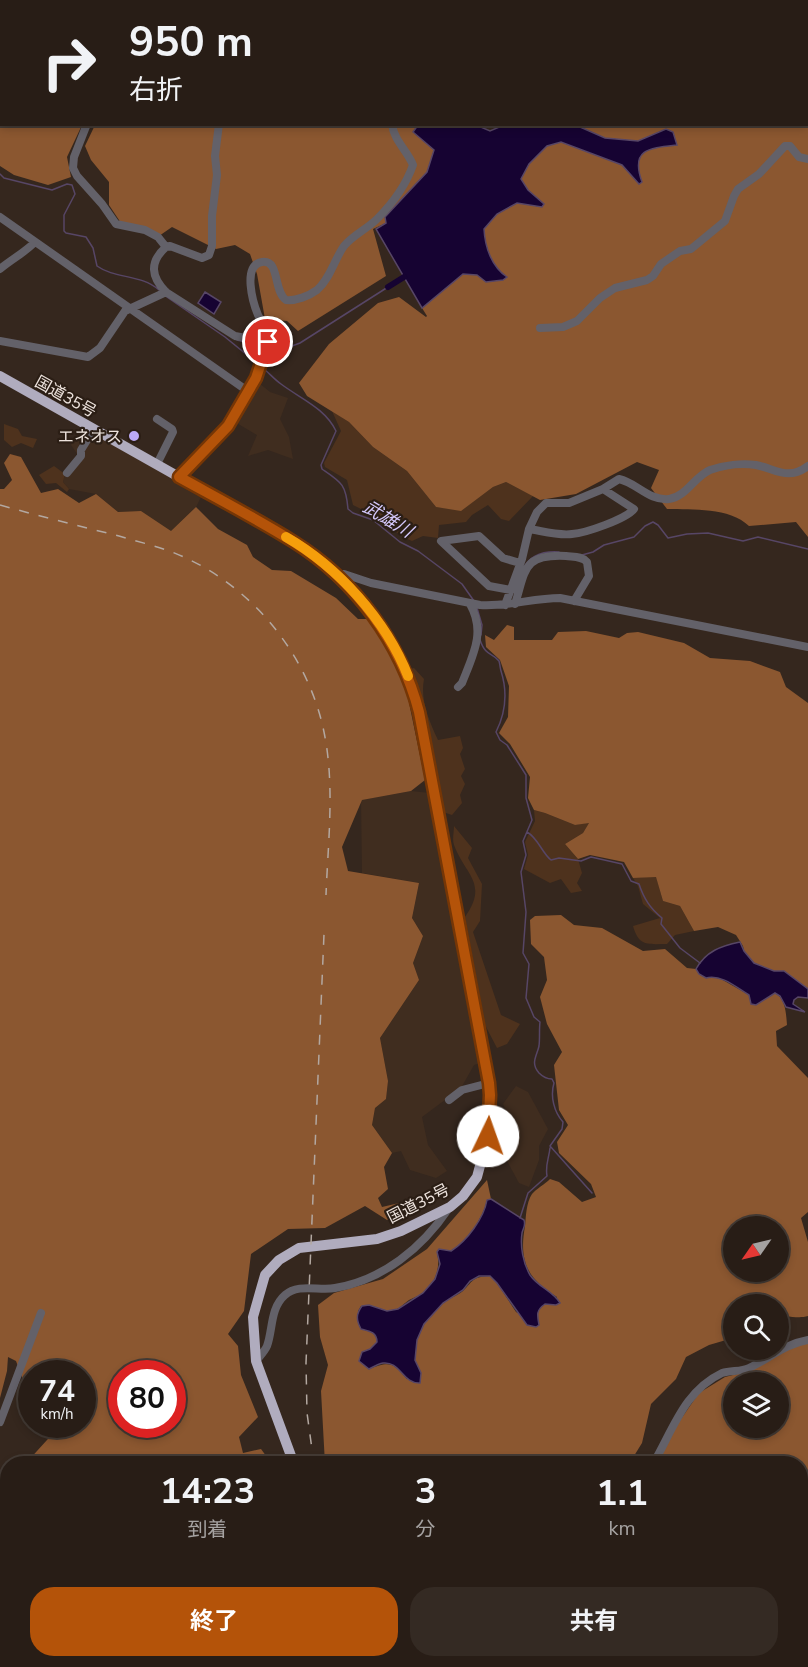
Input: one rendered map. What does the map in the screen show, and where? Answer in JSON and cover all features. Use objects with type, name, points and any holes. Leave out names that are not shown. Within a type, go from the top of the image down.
[{"type":"highway","name":"国道35号","points":[[0,376],[296,543],[336,575],[360,600],[396,651],[414,693],[489,1083],[488,1136],[477,1177],[463,1196],[450,1207],[401,1231],[377,1239],[299,1248],[279,1260],[265,1275],[253,1317],[256,1361],[291,1456]]},
{"type":"street","points":[[86,126],[74,157],[73,168],[77,176],[116,224],[145,230],[158,237],[166,247]]},
{"type":"street","points":[[219,126],[215,156],[217,174],[211,251],[202,258],[170,246],[166,247],[160,252],[153,272],[162,294],[235,336],[266,346]]},
{"type":"street","points":[[179,477],[228,426],[257,376],[268,333],[258,314],[250,272],[259,262],[271,265],[275,271],[278,291],[286,300],[291,301],[308,295],[322,284],[344,247],[376,220],[408,180],[413,165],[408,153],[396,140],[392,126]]},
{"type":"street","points":[[540,328],[563,327],[577,321],[600,298],[615,288],[647,280],[653,276],[661,264],[680,251],[691,249],[725,221],[738,189],[759,174],[785,146],[790,146],[799,157],[808,159]]},
{"type":"street","points":[[0,217],[249,392]]},
{"type":"street","points":[[0,269],[14,257],[23,254],[35,242]]},
{"type":"street","points":[[0,341],[88,357],[100,348],[125,311],[162,294]]},
{"type":"street","points":[[157,419],[173,432],[157,464]]},
{"type":"street","points":[[67,473],[81,456],[81,450],[94,429]]},
{"type":"street","points":[[506,602],[529,530],[537,512],[546,503],[569,503],[603,489],[619,479],[658,498],[671,499],[678,496],[700,476],[722,467],[756,465],[792,474],[808,466]]},
{"type":"street","points":[[529,530],[572,534],[632,512],[634,508],[603,489]]},
{"type":"street","points":[[511,590],[489,586],[441,541],[479,536],[503,558],[520,563]]},
{"type":"street","points":[[515,604],[530,564],[537,558],[551,555],[582,558],[587,562],[589,576],[574,601]]},
{"type":"street","points":[[336,575],[344,574],[371,584],[474,604],[506,602],[515,604],[547,598],[574,601],[808,647]]},
{"type":"street","points":[[458,687],[462,683],[477,644],[478,619],[474,604]]},
{"type":"street","points":[[449,1100],[462,1090],[489,1083]]},
{"type":"street","points":[[256,1361],[267,1346],[274,1314],[279,1302],[286,1294],[293,1290],[335,1288],[369,1278],[390,1267],[416,1248],[438,1225],[450,1207]]},
{"type":"street","points":[[0,1422],[40,1313]]},
{"type":"street","points":[[657,1456],[670,1428],[698,1388],[723,1373],[745,1370],[785,1347],[808,1340]]},
{"type":"shaded area","points":[[0,126],[82,126],[67,157],[71,177],[48,185],[14,175],[0,166]]},
{"type":"shaded area","points":[[95,126],[417,126],[413,132],[434,150],[428,172],[385,217],[386,223],[373,229],[386,276],[298,331],[287,321],[265,319],[257,274],[250,254],[235,245],[216,249],[172,227],[159,236],[125,229],[109,205],[109,182],[91,160],[85,146]]},
{"type":"shaded area","points":[[417,126],[478,126],[490,131],[502,126],[580,126],[605,138],[638,141],[666,129],[673,132],[677,145],[658,147],[644,152],[638,163],[642,182],[639,184],[622,165],[561,142],[547,146],[529,164],[521,179],[528,190],[544,204],[542,207],[517,203],[497,214],[484,229],[490,256],[497,268],[507,277],[503,280],[486,282],[477,275],[463,274],[422,308],[376,229],[386,223],[385,217],[427,172],[434,150],[413,132]]},
{"type":"shaded area","points":[[808,126],[808,537],[796,522],[749,526],[731,515],[699,510],[667,509],[651,488],[659,470],[637,462],[576,494],[540,500],[506,482],[493,487],[461,511],[436,507],[407,471],[373,447],[349,422],[307,396],[299,383],[329,344],[378,303],[399,297],[426,317],[422,308],[462,274],[507,277],[501,273],[490,256],[484,229],[497,214],[517,203],[542,206],[543,204],[528,190],[521,179],[529,164],[547,146],[561,142],[622,165],[639,184],[642,182],[636,167],[640,156],[651,149],[676,145],[666,129],[638,141],[605,138],[580,127]]},
{"type":"shaded area","points":[[205,292],[221,302],[214,314],[198,303]]},
{"type":"shaded area","points":[[259,383],[270,392],[288,398],[280,419],[289,437],[293,459],[268,450],[248,456],[257,435],[235,422]]},
{"type":"shaded area","points":[[332,411],[349,422],[373,447],[407,471],[436,507],[461,510],[493,487],[506,482],[533,496],[509,521],[501,519],[488,505],[472,515],[466,522],[439,525],[438,538],[423,536],[412,541],[401,536],[381,519],[353,505],[347,480],[325,467],[324,463],[341,431]]},
{"type":"shaded area","points":[[4,424],[18,429],[22,436],[37,439],[33,448],[21,443],[12,447],[4,440]]},
{"type":"shaded area","points":[[83,428],[202,495],[196,507],[171,531],[141,511],[118,512],[96,494],[69,489],[63,482],[65,474],[78,455],[71,445]]},
{"type":"shaded area","points":[[10,454],[21,457],[41,493],[58,489],[79,503],[96,494],[118,512],[141,511],[171,531],[196,507],[218,529],[247,545],[253,557],[272,570],[291,571],[336,598],[358,619],[368,619],[390,652],[407,693],[425,780],[411,791],[362,800],[342,847],[348,871],[419,883],[412,918],[423,936],[413,963],[419,980],[380,1038],[388,1081],[386,1099],[375,1108],[372,1125],[392,1153],[384,1167],[388,1189],[378,1198],[382,1207],[412,1200],[397,1216],[387,1220],[365,1206],[325,1228],[288,1229],[251,1254],[244,1311],[228,1334],[238,1346],[241,1375],[258,1417],[239,1437],[243,1453],[261,1449],[266,1456],[32,1456],[49,1438],[96,1438],[96,1360],[18,1360],[18,1366],[16,1361],[8,1357],[0,1398],[0,489],[4,489],[12,480],[4,463]]},
{"type":"shaded area","points":[[54,466],[65,474],[63,482],[69,489],[67,492],[56,483],[46,484],[39,475]]},
{"type":"shaded area","points":[[507,625],[514,627],[514,640],[552,640],[558,632],[586,631],[619,638],[627,633],[638,632],[684,643],[710,658],[750,661],[780,672],[786,687],[808,703],[808,989],[784,971],[774,971],[754,963],[744,951],[736,935],[718,927],[694,931],[680,906],[663,901],[656,877],[633,878],[624,862],[590,855],[578,859],[565,844],[583,833],[589,823],[575,825],[534,810],[528,798],[530,777],[510,744],[499,733],[508,717],[509,686],[500,660],[486,647],[485,635],[494,640]]},
{"type":"shaded area","points":[[414,668],[424,679],[424,703],[438,740],[460,736],[463,748],[460,754],[465,769],[461,776],[465,784],[460,795],[462,803],[452,815],[443,812],[421,697],[410,669]]},
{"type":"shaded area","points":[[411,791],[430,793],[481,1063],[474,1065],[461,1088],[422,1117],[428,1145],[447,1171],[436,1178],[410,1170],[401,1151],[392,1153],[372,1125],[375,1108],[386,1099],[388,1081],[380,1038],[419,980],[413,963],[423,936],[412,918],[419,883],[362,873],[361,800]]},
{"type":"shaded area","points":[[534,810],[575,825],[590,822],[583,833],[565,844],[578,859],[582,873],[577,883],[582,891],[571,893],[561,879],[550,883],[524,869],[528,855],[525,842],[535,821]]},
{"type":"shaded area","points":[[454,826],[472,848],[468,858],[482,884],[480,921],[473,932],[501,1015],[520,1024],[507,1044],[497,1048],[485,1025],[465,917],[475,896],[475,887],[454,845]]},
{"type":"shaded area","points":[[656,876],[663,901],[680,906],[694,931],[675,935],[667,944],[649,944],[641,941],[633,926],[660,918],[643,904],[633,878]]},
{"type":"shaded area","points":[[561,915],[574,925],[602,928],[643,951],[665,949],[687,968],[696,969],[699,974],[721,979],[749,995],[751,1003],[775,993],[779,996],[785,1007],[787,1025],[776,1031],[777,1046],[808,1078],[808,1212],[801,1218],[808,1242],[808,1316],[789,1316],[789,1294],[723,1294],[723,1341],[709,1345],[686,1357],[676,1379],[651,1404],[642,1443],[634,1456],[325,1456],[321,1391],[328,1365],[320,1337],[318,1305],[334,1293],[383,1279],[427,1249],[487,1180],[491,1199],[487,1200],[478,1221],[463,1243],[452,1251],[437,1253],[437,1270],[434,1281],[427,1290],[392,1311],[361,1306],[358,1311],[361,1329],[372,1332],[377,1339],[370,1349],[362,1352],[369,1369],[386,1364],[395,1366],[407,1379],[421,1373],[415,1362],[415,1352],[418,1336],[426,1321],[445,1301],[463,1291],[476,1278],[490,1276],[516,1312],[539,1325],[540,1308],[545,1304],[556,1305],[557,1297],[538,1283],[524,1258],[523,1238],[529,1202],[532,1194],[550,1179],[559,1182],[582,1202],[596,1197],[591,1184],[559,1153],[557,1142],[568,1125],[559,1110],[554,1065],[562,1052],[547,1024],[540,997],[547,980],[544,957],[531,944],[530,920],[535,916]]},
{"type":"shaded area","points":[[740,942],[754,963],[774,971],[784,971],[808,989],[808,998],[798,997],[793,1004],[805,1012],[786,1007],[780,996],[775,993],[756,1005],[751,1004],[749,995],[734,985],[699,974],[696,969],[709,954]]},
{"type":"shaded area","points":[[516,1086],[528,1092],[548,1129],[539,1146],[539,1160],[529,1187],[519,1183],[506,1159],[515,1131],[503,1104]]},
{"type":"shaded area","points":[[491,1199],[524,1220],[522,1249],[530,1275],[560,1303],[545,1304],[538,1313],[539,1325],[536,1327],[527,1325],[497,1283],[490,1276],[479,1276],[443,1303],[424,1324],[417,1340],[415,1360],[421,1373],[420,1383],[409,1380],[389,1363],[381,1363],[369,1369],[359,1361],[362,1352],[370,1349],[377,1339],[370,1331],[361,1329],[359,1326],[358,1314],[362,1306],[369,1305],[387,1311],[398,1309],[423,1293],[435,1279],[440,1264],[437,1252],[439,1249],[451,1251],[463,1241],[479,1221],[487,1200]]},
{"type":"shaded area","points":[[808,1343],[808,1456],[661,1456],[674,1429],[699,1393],[723,1378],[723,1438],[789,1438],[789,1372],[745,1372],[768,1360],[789,1360],[789,1348]]},
{"type":"waterway","name":"武雄川","points":[[0,174],[4,178],[52,190],[67,184],[72,185],[75,194],[64,215],[64,231],[86,237],[93,248],[97,266],[112,273],[144,281],[159,290]]},
{"type":"waterway","points":[[388,287],[404,277]]},
{"type":"waterway","points":[[269,348],[284,349],[300,343],[388,287]]},
{"type":"waterway","name":"武雄川","points":[[164,295],[225,337],[257,363]]},
{"type":"waterway","points":[[237,340],[264,347]]},
{"type":"waterway","name":"武雄川","points":[[263,368],[326,416],[336,431],[321,465],[322,469],[334,477],[344,489],[348,509],[373,520],[400,542],[418,551],[462,584],[474,601]]},
{"type":"waterway","name":"武雄川","points":[[582,555],[593,552],[604,545],[634,537],[645,526],[653,522],[668,538],[708,533],[743,541],[758,537],[808,549]]},
{"type":"waterway","name":"武雄川","points":[[523,569],[529,560],[538,555],[559,552]]},
{"type":"waterway","points":[[477,608],[482,625],[481,635]]},
{"type":"waterway","points":[[480,640],[487,652],[499,661],[505,687],[504,710],[496,732],[526,775],[526,798],[532,820],[523,841],[526,855],[521,872],[526,912],[523,953],[529,964],[526,998],[534,1017],[540,1022],[535,1066],[542,1076],[552,1079],[554,1104],[563,1122],[562,1129],[550,1146],[592,1193]]},
{"type":"waterway","points":[[527,832],[551,860],[559,858],[581,861],[591,857],[622,864],[631,881],[639,884],[648,903],[662,918],[661,924],[680,948],[700,963]]},
{"type":"waterway","points":[[520,1218],[528,1193],[547,1176],[550,1148]]},
{"type":"railway","points":[[0,505],[119,536],[180,555],[236,589],[276,630],[306,678],[317,705],[324,732],[330,793],[326,895]]},
{"type":"railway","points":[[313,1456],[307,1413],[306,1363],[324,934]]},
{"type":"slow traffic","points":[[286,537],[336,575],[360,600],[384,631],[408,676]]},
{"type":"place","name":"エネオス","points":[[134,436]]},
{"type":"route","points":[[268,342],[256,378],[228,426],[179,477],[296,543],[336,575],[371,613],[396,651],[407,673],[419,712],[489,1083],[488,1136]]}]
